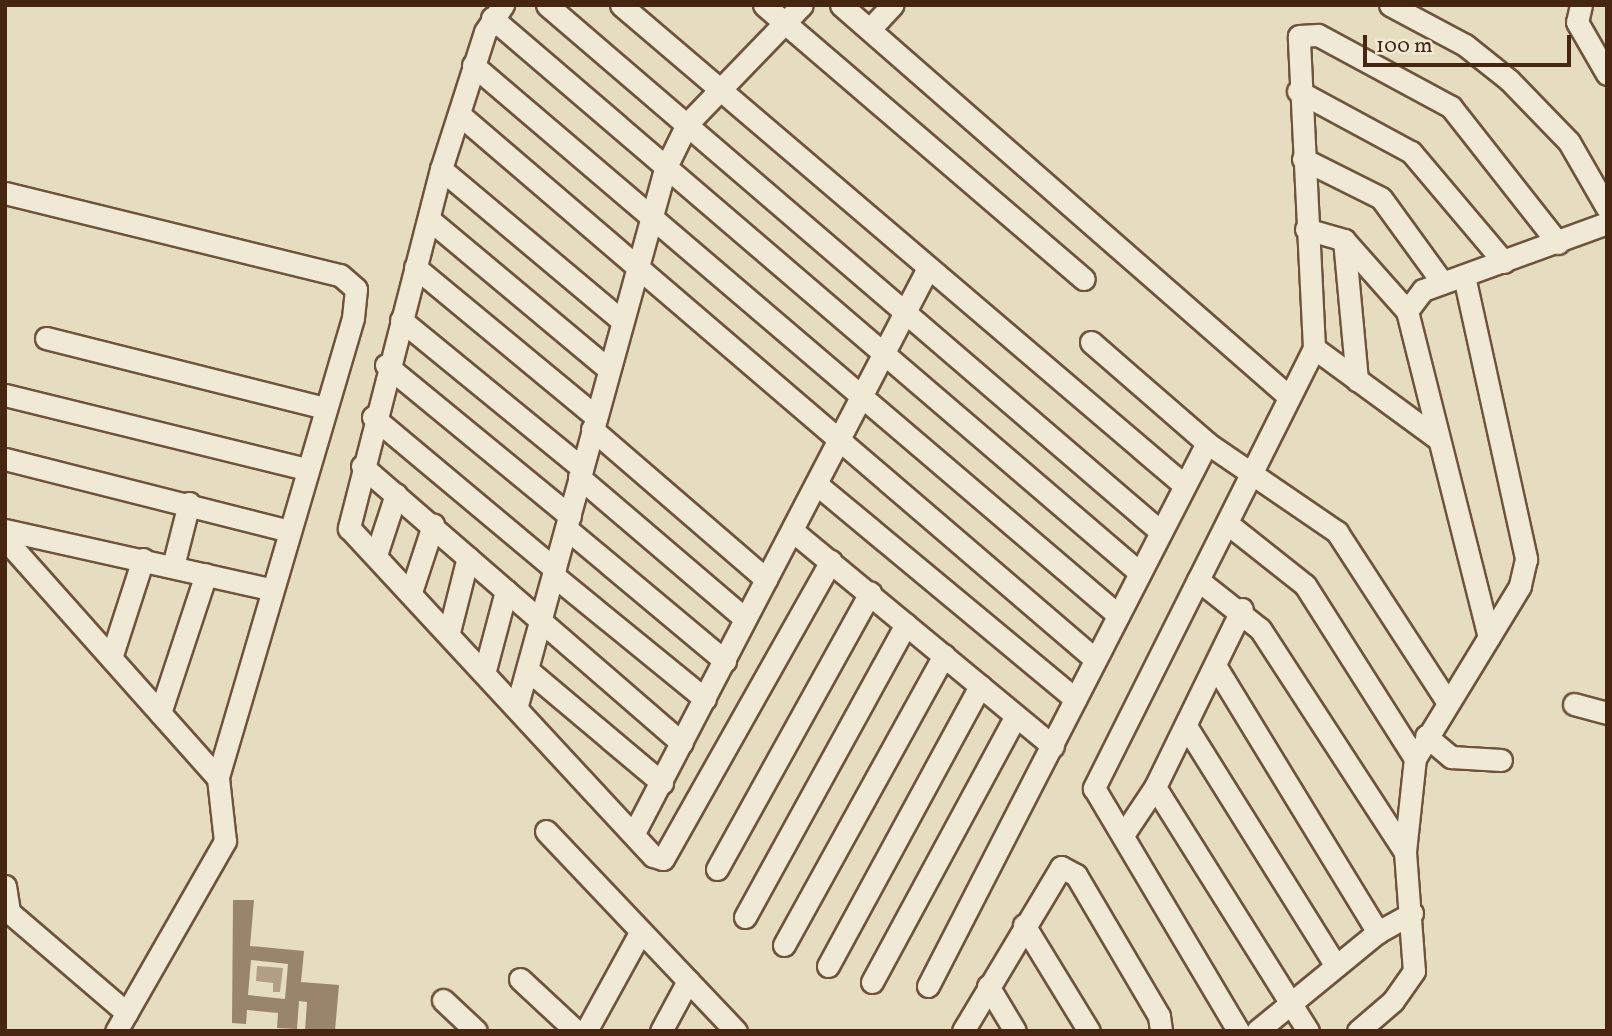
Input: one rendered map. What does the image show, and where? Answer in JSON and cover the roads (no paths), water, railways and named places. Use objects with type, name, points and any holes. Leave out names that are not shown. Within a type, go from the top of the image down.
[{"type":"street","points":[[547,5],[1161,532]]},
{"type":"street","points":[[621,5],[927,271],[1184,485]]},
{"type":"street","points":[[764,5],[1084,279]]},
{"type":"street","points":[[517,705],[529,671],[593,423],[665,169],[687,124],[802,5]]},
{"type":"street","points":[[841,5],[1287,395]]},
{"type":"street","points":[[870,29],[891,5]]},
{"type":"street","points":[[1390,5],[1465,45],[1509,80],[1569,142],[1607,208]]},
{"type":"street","points":[[1581,5],[1577,22],[1607,74]]},
{"type":"street","points":[[831,561],[669,855],[653,856],[485,670],[349,528],[386,365],[430,220],[441,169],[460,115],[473,65],[498,11],[665,169],[1140,573]]},
{"type":"street","points":[[1238,1031],[1097,795],[1095,779],[1228,524],[1287,395],[1314,348],[1296,43],[1310,33],[1438,98],[1558,243]]},
{"type":"street","points":[[473,65],[1118,615]]},
{"type":"street","points":[[1298,91],[1411,152],[1504,262]]},
{"type":"street","points":[[460,115],[638,270],[843,440],[1095,659]]},
{"type":"street","points":[[1303,159],[1381,198],[1442,282]]},
{"type":"street","points":[[441,169],[621,320]]},
{"type":"street","points":[[5,193],[351,281],[356,289],[353,318],[270,589],[218,778],[225,822],[221,853],[122,1022],[9,912],[5,886]]},
{"type":"street","points":[[430,220],[608,369]]},
{"type":"street","points":[[1407,311],[1423,290],[1607,223]]},
{"type":"street","points":[[1306,229],[1343,240],[1407,311],[1489,637]]},
{"type":"street","points":[[1343,240],[1357,380]]},
{"type":"street","points":[[415,267],[766,579]]},
{"type":"street","points":[[634,833],[766,579],[820,487],[927,271]]},
{"type":"street","points":[[1358,1031],[1411,977],[1412,913],[1405,852],[1415,758],[1446,700],[1520,586],[1526,559],[1464,276]]},
{"type":"street","points":[[401,320],[746,619]]},
{"type":"street","points":[[46,338],[324,408]]},
{"type":"street","points":[[1091,342],[1207,443],[1337,532],[1446,700]]},
{"type":"street","points":[[1314,348],[1437,438]]},
{"type":"street","points":[[386,365],[725,661]]},
{"type":"street","points":[[5,395],[306,468]]},
{"type":"street","points":[[373,417],[705,699]]},
{"type":"street","points":[[928,986],[1207,443]]},
{"type":"street","points":[[5,459],[189,503],[289,531]]},
{"type":"street","points":[[362,466],[681,743]]},
{"type":"street","points":[[820,487],[1075,699]]},
{"type":"street","points":[[376,555],[396,494]]},
{"type":"street","points":[[173,566],[189,503]]},
{"type":"street","points":[[1228,524],[1306,585],[1415,758]]},
{"type":"street","points":[[411,592],[433,525]]},
{"type":"street","points":[[5,530],[270,589]]},
{"type":"street","points":[[794,532],[1053,746]]},
{"type":"street","points":[[5,538],[218,778]]},
{"type":"street","points":[[449,632],[468,557]]},
{"type":"street","points":[[111,658],[143,559]]},
{"type":"street","points":[[159,713],[206,574]]},
{"type":"street","points":[[1198,580],[1242,608],[1405,852]]},
{"type":"street","points":[[485,670],[506,592]]},
{"type":"street","points":[[717,869],[870,593]]},
{"type":"street","points":[[1123,835],[1155,786],[1216,667],[1242,608]]},
{"type":"street","points":[[745,917],[906,624]]},
{"type":"street","points":[[784,945],[944,655]]},
{"type":"street","points":[[1216,667],[1378,932]]},
{"type":"street","points":[[529,671],[662,783]]},
{"type":"street","points":[[828,966],[980,686]]},
{"type":"street","points":[[1574,704],[1607,712]]},
{"type":"street","points":[[872,982],[1016,716]]},
{"type":"street","points":[[1186,726],[1336,967]]},
{"type":"street","points":[[1426,736],[1451,757],[1502,760]]},
{"type":"street","points":[[1155,786],[1308,1031]]},
{"type":"street","points":[[546,831],[736,1031]]},
{"type":"street","points":[[964,1031],[1052,873],[1067,867],[1159,1016],[1161,1031]]},
{"type":"street","points":[[1258,1031],[1378,932],[1412,913]]},
{"type":"street","points":[[1024,925],[1089,1031]]},
{"type":"street","points":[[586,1031],[641,931]]},
{"type":"street","points":[[520,979],[576,1031]]},
{"type":"street","points":[[661,1031],[688,981]]},
{"type":"street","points":[[988,986],[1015,1031]]},
{"type":"street","points":[[443,1000],[476,1031]]}]
